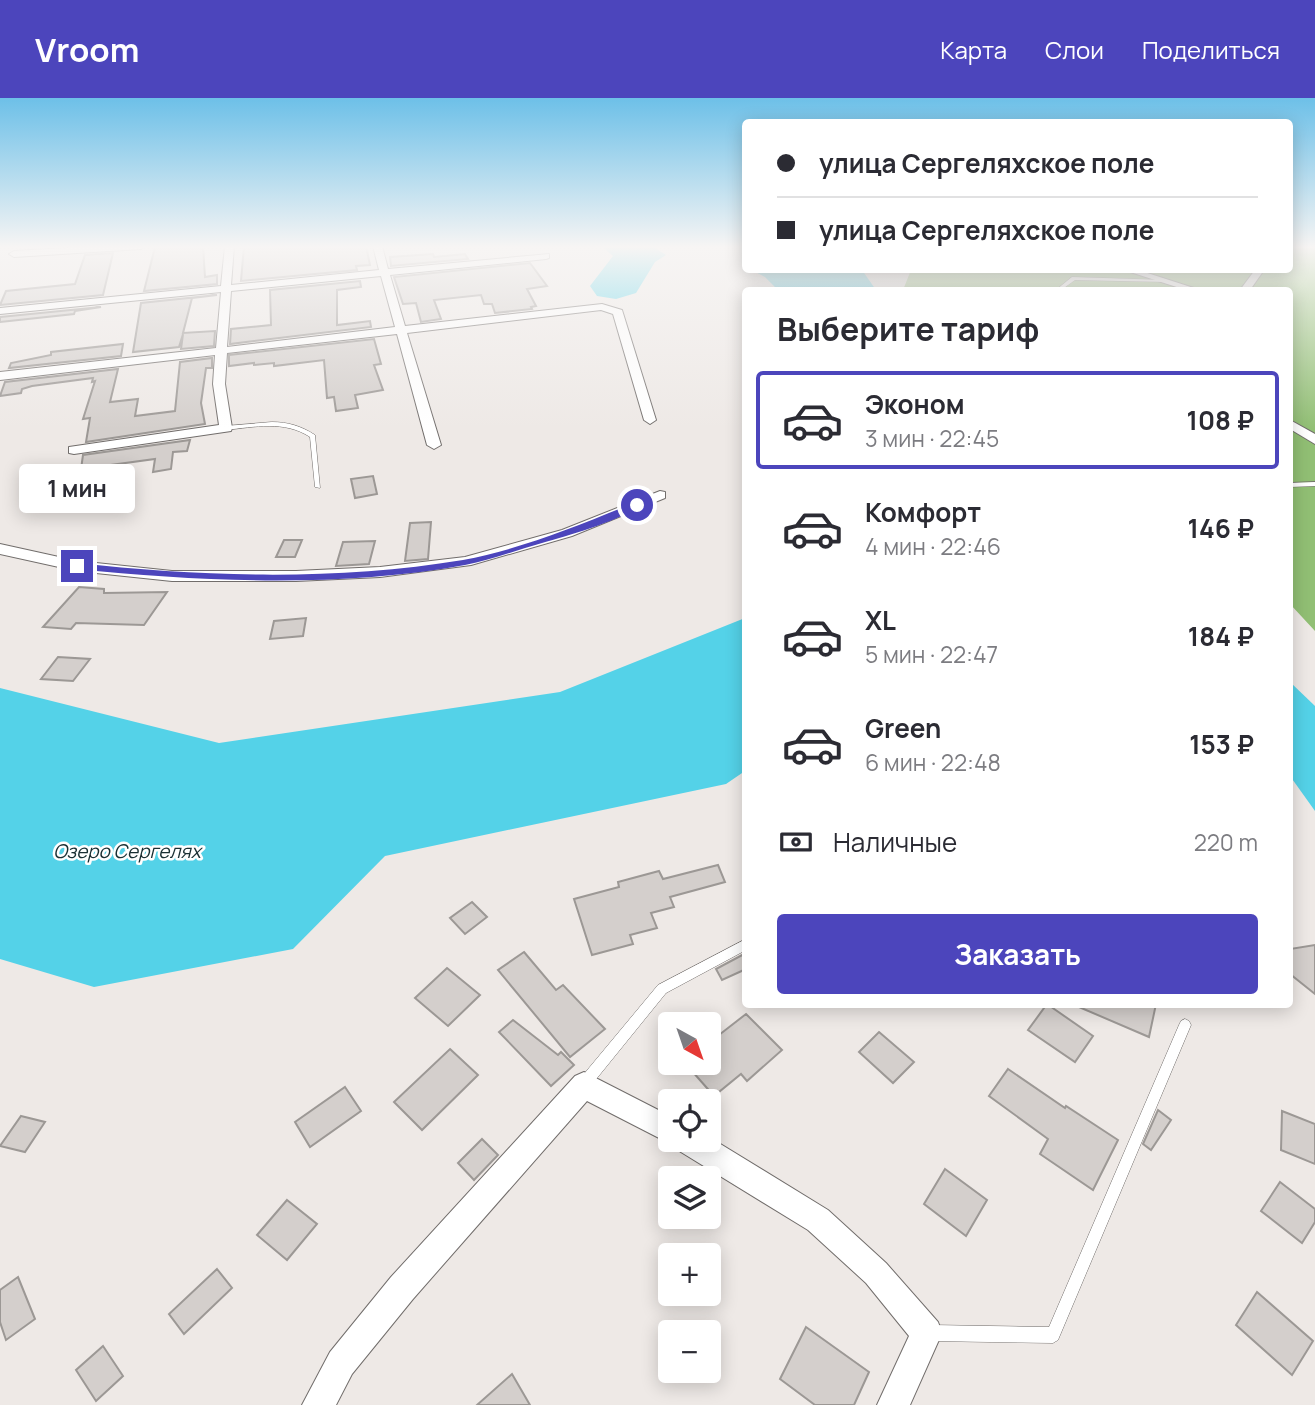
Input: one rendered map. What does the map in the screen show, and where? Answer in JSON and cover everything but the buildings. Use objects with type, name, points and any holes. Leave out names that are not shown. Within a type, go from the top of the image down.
[{"type":"street","points":[[0,311],[39,307]]},
{"type":"street","points":[[74,450],[226,428],[219,384],[225,307]]},
{"type":"street","points":[[395,307],[434,445]]},
{"type":"street","points":[[0,376],[602,307],[618,312],[650,420]]},
{"type":"street","points":[[1293,426],[1315,440]]},
{"type":"street","points":[[0,550],[77,566],[173,576],[296,576],[380,572],[466,562],[567,533],[660,495]]},
{"type":"street","points":[[318,1405],[341,1363],[402,1288],[584,1085],[658,1124]]},
{"type":"street","points":[[707,1152],[818,1220],[876,1273],[927,1333],[893,1405]]},
{"type":"lane","points":[[226,428],[291,423],[303,428],[313,436],[318,487]]},
{"type":"lane","points":[[1293,485],[1315,484]]},
{"type":"lane","points":[[584,1085],[662,989],[742,946]]},
{"type":"lane","points":[[927,1333],[1053,1335],[1185,1025]]},
{"type":"green space","points":[[1293,307],[1315,307],[1315,631],[1293,607]]},
{"type":"water","name":"Озеро Сергелях","points":[[742,619],[742,773],[726,784],[385,856],[293,949],[94,987],[0,959],[0,688],[219,743],[560,692]]},
{"type":"water","points":[[1293,685],[1315,706],[1315,811],[1293,780]]},
{"type":"route","points":[[77,566],[173,576],[296,576],[380,572],[466,562],[567,533],[637,505]]}]
